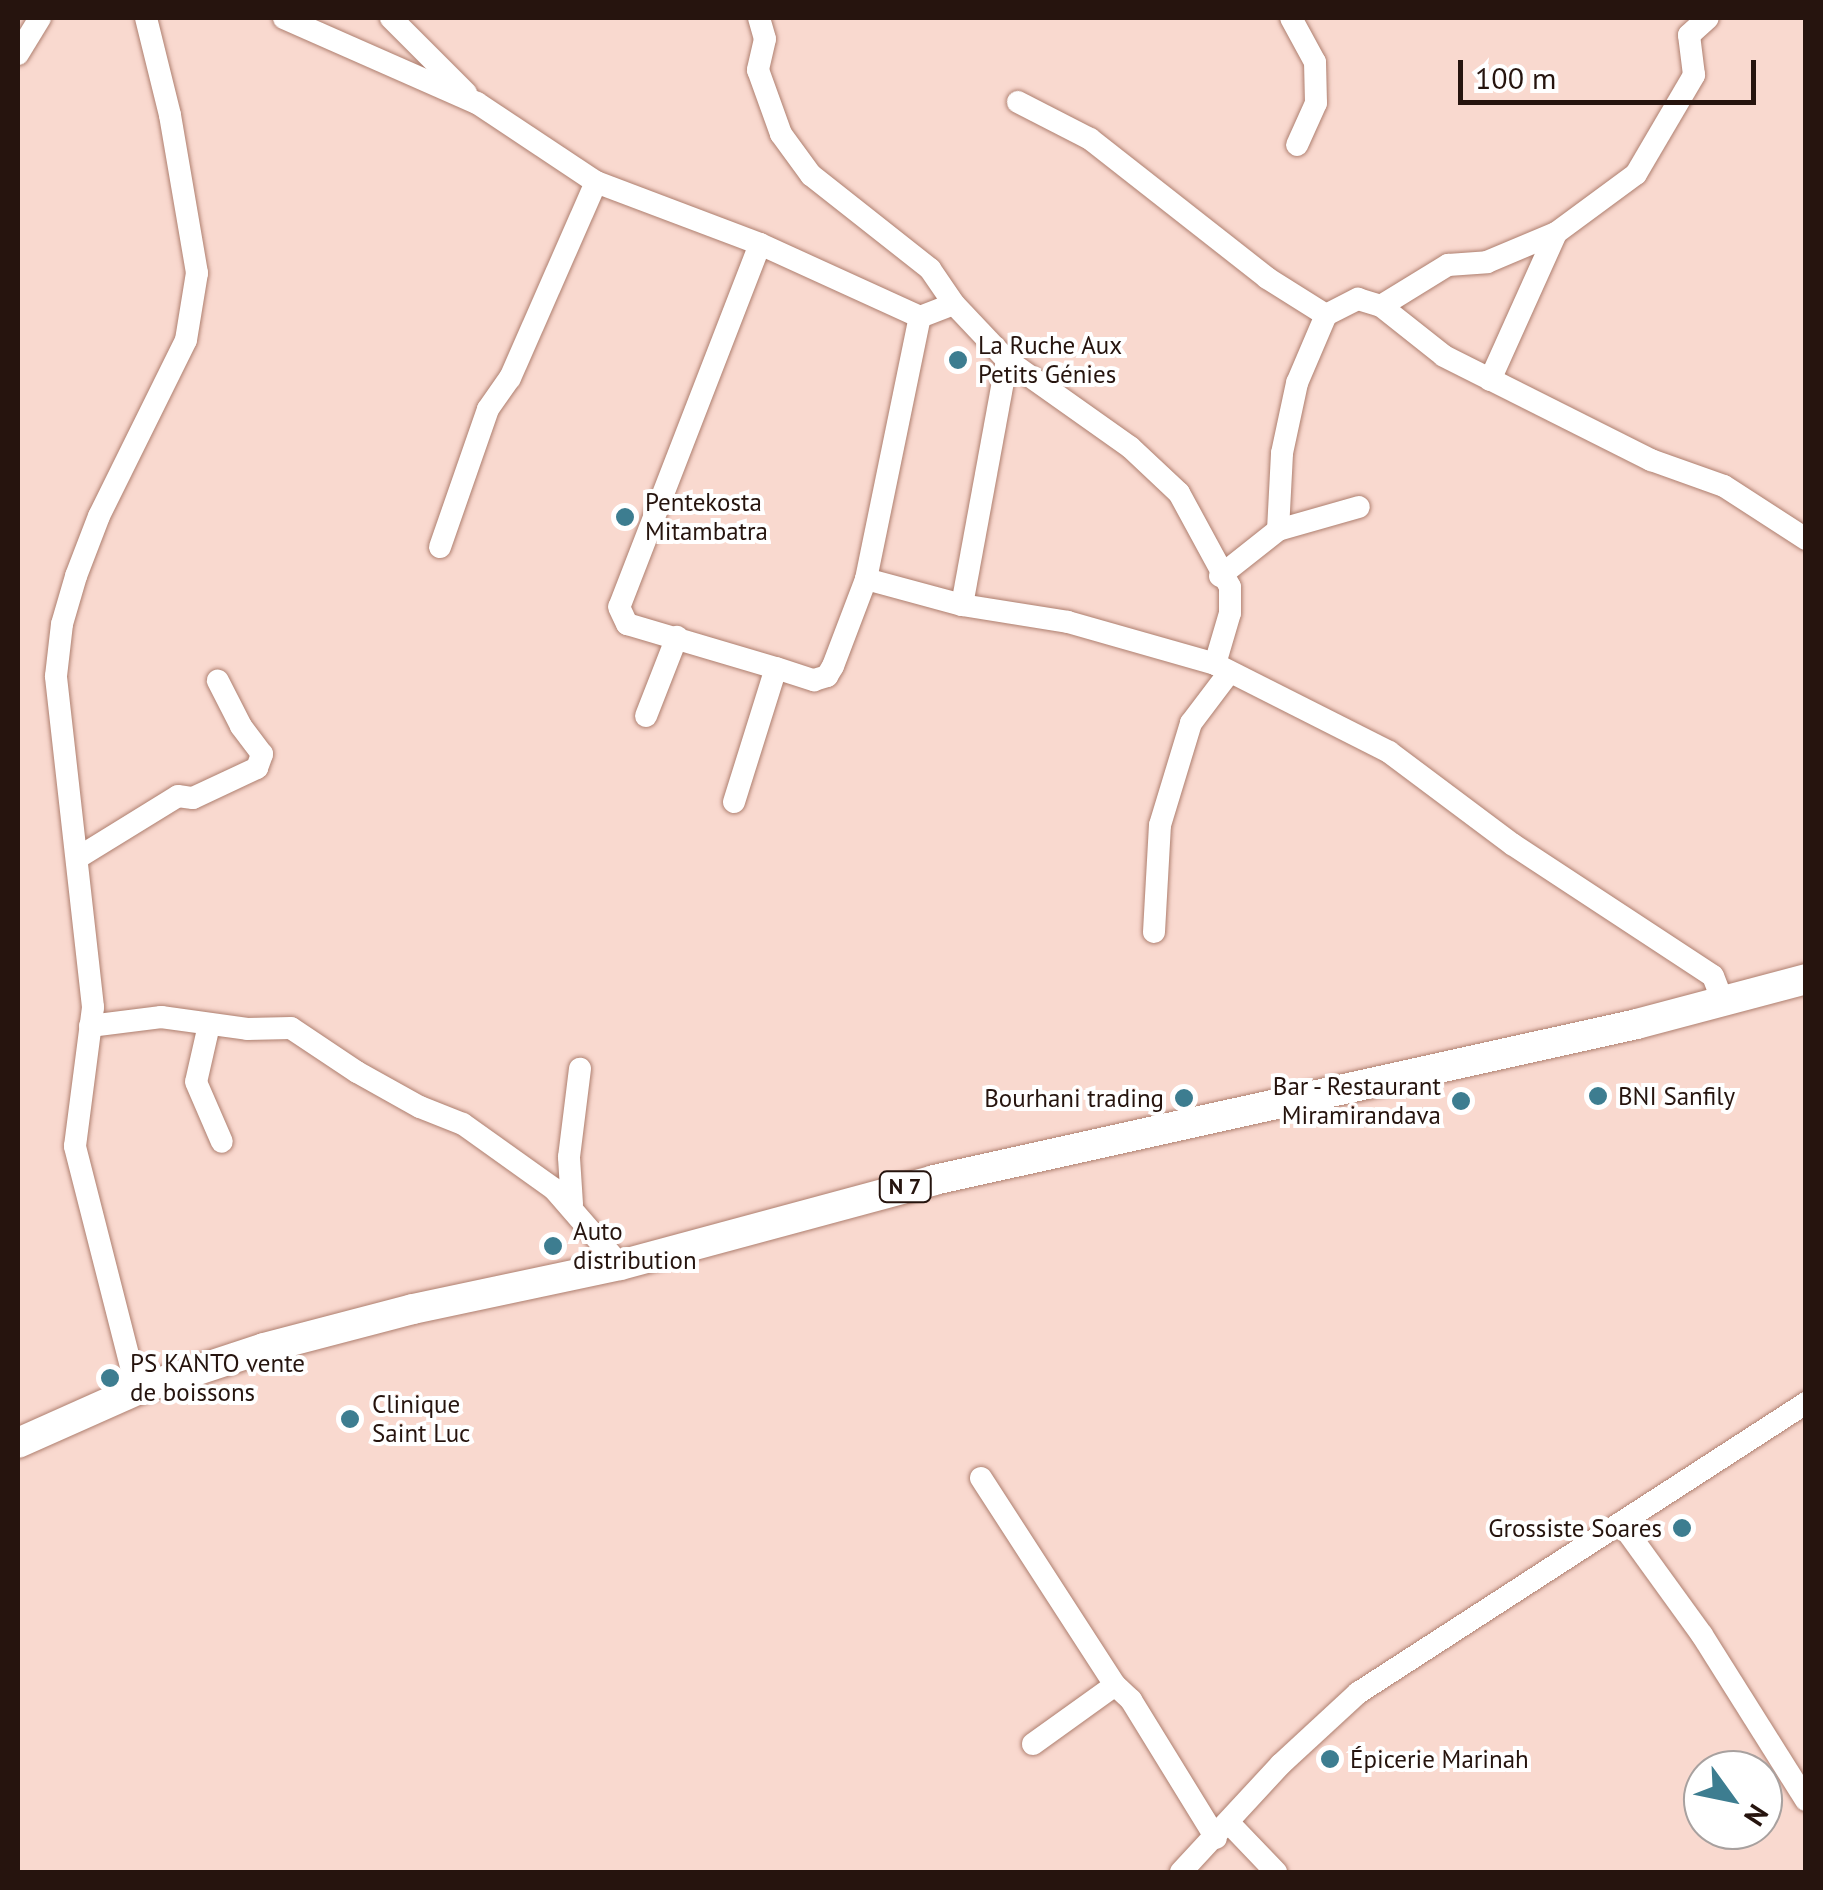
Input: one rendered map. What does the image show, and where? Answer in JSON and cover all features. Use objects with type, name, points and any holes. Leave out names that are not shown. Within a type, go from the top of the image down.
[{"type":"main road","name":"N 7","points":[[18,1443],[137,1390],[264,1348],[413,1309],[620,1265],[952,1176],[1722,1002],[1806,979]]},
{"type":"street","points":[[18,54],[40,18]]},
{"type":"street","points":[[137,1390],[75,1146],[93,1007],[56,676],[62,624],[99,516],[186,340],[197,273],[170,115],[146,18]]},
{"type":"street","points":[[284,18],[476,103],[596,182],[760,244],[920,317],[954,304]]},
{"type":"street","points":[[391,18],[476,103]]},
{"type":"street","points":[[776,18],[762,28],[758,70],[780,134],[810,176],[930,270],[954,304],[1007,360],[1130,447],[1179,493],[1220,576],[1230,587],[1222,669],[1192,723],[1160,825],[1154,932]]},
{"type":"street","points":[[1291,18],[1315,62],[1316,103],[1297,144]]},
{"type":"street","points":[[1381,306],[1448,265],[1488,262],[1556,233],[1636,174],[1694,75],[1690,35],[1708,18]]},
{"type":"street","points":[[1018,102],[1090,139],[1266,278],[1326,316]]},
{"type":"street","points":[[440,546],[488,409],[510,378],[596,182]]},
{"type":"street","points":[[1490,380],[1556,233]]},
{"type":"street","points":[[760,244],[619,607],[627,624],[814,680],[827,676],[866,579],[920,317]]},
{"type":"street","points":[[1278,530],[1282,452],[1297,383],[1326,316],[1358,299],[1381,306],[1444,356],[1651,460],[1724,486],[1806,539]]},
{"type":"street","points":[[962,605],[1007,360]]},
{"type":"street","points":[[1220,576],[1278,530],[1360,506]]},
{"type":"street","points":[[866,579],[962,605],[1068,622],[1222,669],[1389,752],[1512,844],[1713,976],[1722,1002]]},
{"type":"street","points":[[646,716],[677,637]]},
{"type":"street","points":[[734,802],[776,668]]},
{"type":"street","points":[[78,858],[178,796],[193,798],[257,768],[262,754],[218,681]]},
{"type":"street","points":[[90,1026],[161,1018],[209,1026],[291,1028],[420,1108],[462,1124],[572,1204],[620,1265]]},
{"type":"street","points":[[209,1026],[196,1082],[222,1142]]},
{"type":"street","points":[[572,1204],[569,1157],[580,1069]]},
{"type":"street","points":[[1181,1872],[1281,1764],[1358,1693],[1806,1403]]},
{"type":"street","points":[[982,1478],[1115,1685],[1131,1700],[1223,1830],[1276,1872]]},
{"type":"street","points":[[1621,1523],[1702,1635],[1806,1800]]},
{"type":"street","points":[[1032,1744],[1115,1685]]},
{"type":"place","name":"La Ruche Aux Petits Génies","points":[[958,360]]},
{"type":"place","name":"Pentekosta Mitambatra","points":[[625,517]]},
{"type":"place","name":"BNI Sanfily","points":[[1598,1096]]},
{"type":"place","name":"Bourhani trading","points":[[1184,1098]]},
{"type":"place","name":"Bar - Restaurant Miramirandava","points":[[1461,1101]]},
{"type":"place","name":"Auto distribution","points":[[553,1246]]},
{"type":"place","name":"PS KANTO vente de boissons","points":[[110,1378]]},
{"type":"place","name":"Clinique Saint Luc","points":[[350,1419]]},
{"type":"place","name":"Grossiste Soares","points":[[1682,1528]]},
{"type":"place","name":"Épicerie Marinah","points":[[1330,1759]]}]
